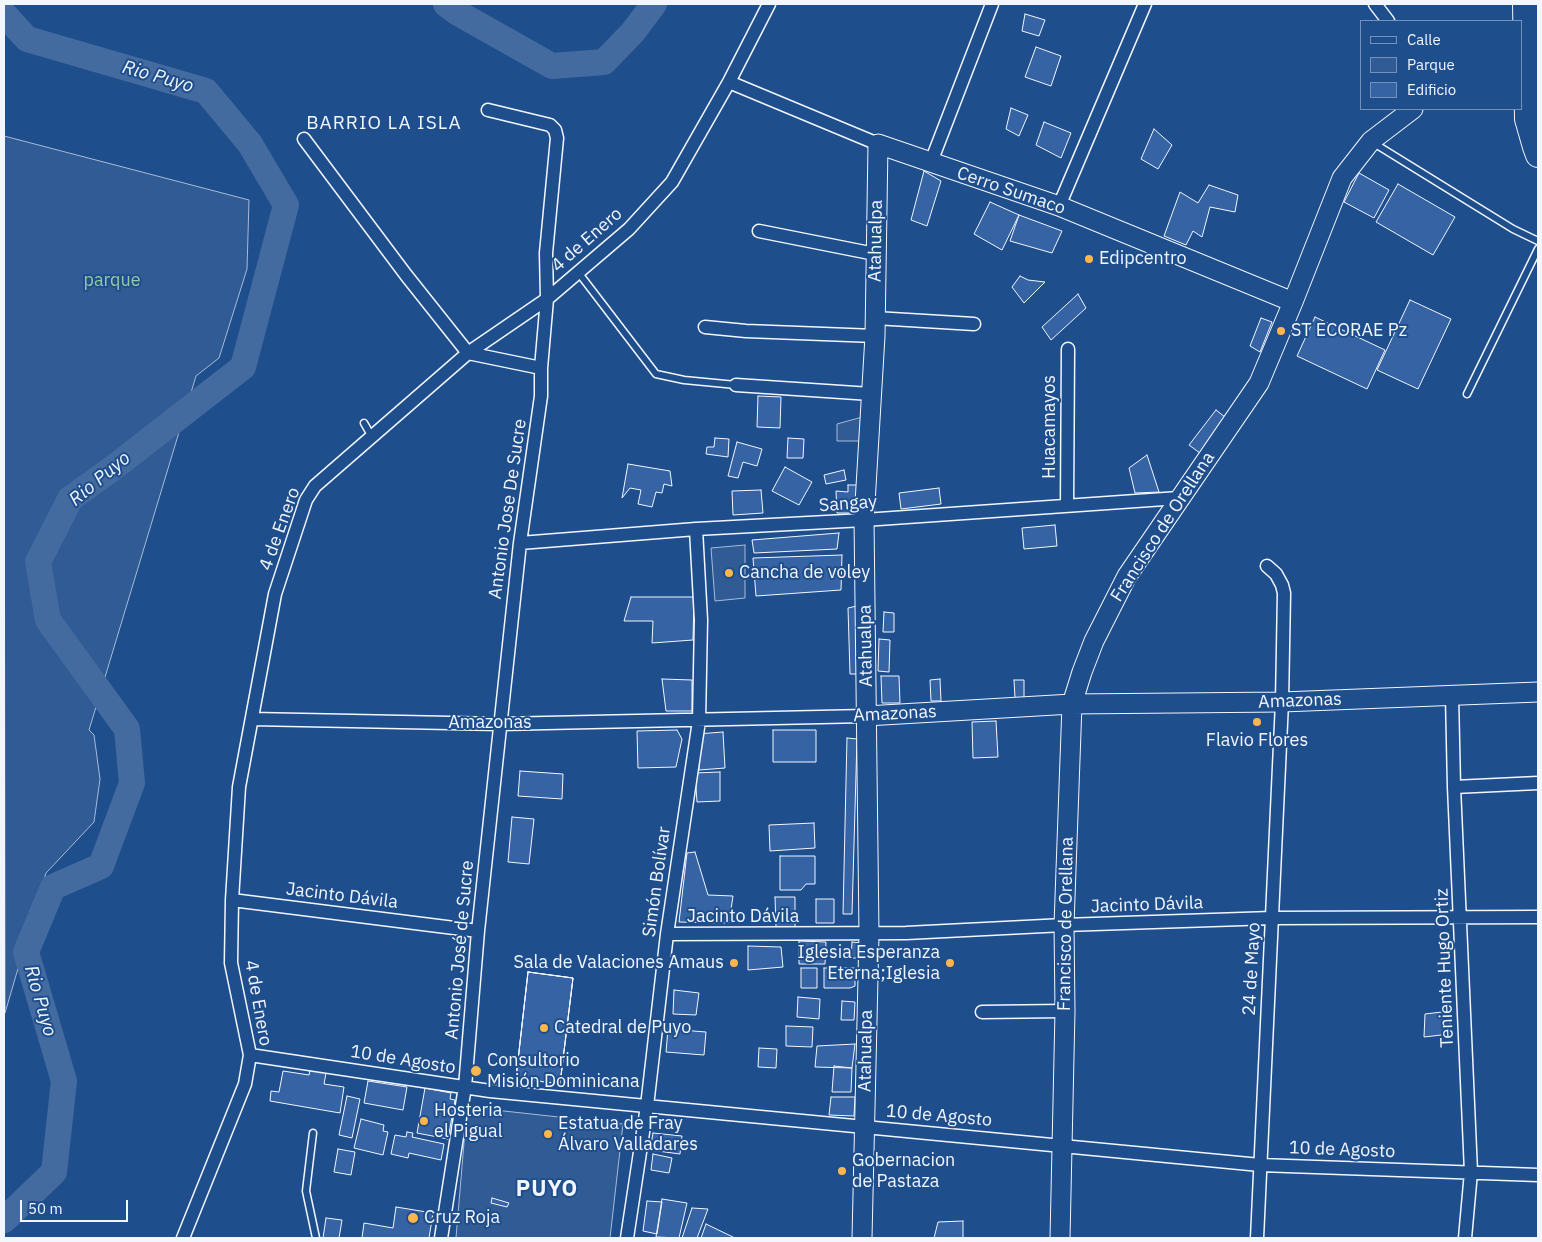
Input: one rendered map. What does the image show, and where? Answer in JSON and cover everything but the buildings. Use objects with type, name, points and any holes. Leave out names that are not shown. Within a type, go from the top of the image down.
[{"type":"highway","points":[[1525,4],[1527,119],[1538,155]]},
{"type":"highway","points":[[1526,38],[1538,73]]},
{"type":"street","name":"4 de Enero","points":[[183,1238],[245,1084],[250,1055],[231,963],[232,900],[239,787],[275,594],[306,500],[315,486],[468,352],[547,299],[629,229],[672,182],[729,82],[770,4]]},
{"type":"street","points":[[931,162],[992,4]]},
{"type":"street","points":[[1059,206],[1145,4]]},
{"type":"street","points":[[1375,4],[1387,20]]},
{"type":"street","name":"Cerro Sumaco","points":[[729,82],[878,144],[1059,206],[1293,302]]},
{"type":"street","name":"Antonio Jose De Sucre","points":[[488,110],[550,125],[555,130],[557,138],[546,252],[547,299],[541,368],[541,396],[520,542],[500,724]]},
{"type":"street","name":"Francisco de Orellana","points":[[1060,1238],[1065,1011],[1064,925],[1072,704],[1082,672],[1094,641],[1127,576],[1259,383],[1342,178],[1371,141],[1413,110]]},
{"type":"street","points":[[304,139],[406,275],[468,352],[541,368]]},
{"type":"street","name":"Atahualpa","points":[[862,1238],[870,934],[864,520],[875,336],[878,144]]},
{"type":"street","points":[[759,231],[876,254]]},
{"type":"street","points":[[875,318],[974,324]]},
{"type":"street","points":[[705,327],[875,336]]},
{"type":"street","name":"Huacamayos","points":[[1067,506],[1068,349]]},
{"type":"street","points":[[736,385],[871,394]]},
{"type":"street","name":"Sangay","points":[[520,542],[1179,498]]},
{"type":"street","name":"Simón Bolívar","points":[[627,1238],[647,1106],[667,934],[699,720],[701,620],[696,529]]},
{"type":"street","name":"24 de Mayo","points":[[1257,1238],[1282,702],[1284,593],[1282,584],[1276,574],[1267,566]]},
{"type":"street","name":"Amazonas","points":[[252,719],[500,724],[699,720],[866,716],[1072,704],[1282,702],[1538,692]]},
{"type":"street","name":"Teniente Hugo Ortiz","points":[[1452,696],[1454,788],[1471,1172],[1465,1238]]},
{"type":"street","name":"Antonio José de Sucre","points":[[441,1238],[460,1111],[466,1087],[478,931],[500,724]]},
{"type":"street","points":[[1454,788],[1538,783]]},
{"type":"street","name":"Jacinto Dávila","points":[[232,900],[478,931]]},
{"type":"street","name":"Jacinto Dávila","points":[[667,934],[870,934],[1272,918],[1538,917]]},
{"type":"street","points":[[982,1012],[1065,1011]]},
{"type":"street","name":"10 de Agosto","points":[[250,1055],[490,1091],[1260,1164],[1538,1175]]},
{"type":"lane","points":[[1371,141],[1513,229],[1538,241]]},
{"type":"lane","points":[[1466,394],[1538,249]]},
{"type":"lane","points":[[578,272],[656,374],[684,380],[736,385]]},
{"type":"lane","points":[[364,423],[372,436]]},
{"type":"lane","points":[[313,1133],[306,1191],[316,1238]]},
{"type":"green space","name":"parque","points":[[4,136],[249,200],[247,269],[219,358],[196,376],[89,730],[94,735],[100,779],[94,822],[46,873],[5,1013]]},
{"type":"green space","points":[[866,416],[864,441],[837,441],[837,424]]},
{"type":"green space","name":"Cancha de voley","points":[[745,545],[745,598],[715,601],[711,548]]},
{"type":"green space","points":[[467,1107],[623,1124],[610,1238],[456,1238]]},
{"type":"waterway","name":"Rio Puyo","points":[[446,4],[458,13],[552,66],[604,62],[633,32],[654,4]]},
{"type":"waterway","name":"Rio Puyo","points":[[4,14],[27,39],[206,91],[250,144],[286,205],[243,367],[70,499],[38,562],[48,620],[127,729],[132,783],[101,866],[53,887],[26,952],[64,1081],[54,1172],[4,1220]]},
{"type":"place","name":"Edipcentro","points":[[1089,259]]},
{"type":"place","name":"ST ECORAE Pz","points":[[1281,331]]},
{"type":"place","name":"Cancha de voley","points":[[729,573]]},
{"type":"place","name":"Flavio Flores","points":[[1257,722]]},
{"type":"place","name":"Sala de Valaciones Amaus","points":[[734,963]]},
{"type":"place","name":"Iglesia Esperanza Eterna;Iglesia","points":[[950,963]]},
{"type":"place","name":"Catedral de Puyo","points":[[544,1028]]},
{"type":"place","name":"Consultorio Misión Dominicana","points":[[476,1071]]},
{"type":"place","name":"Hosteria el Pigual","points":[[424,1121]]},
{"type":"place","name":"Estatua de Fray Álvaro Valladares","points":[[548,1134]]},
{"type":"place","name":"Gobernacion de Pastaza","points":[[842,1171]]},
{"type":"place","name":"Cruz Roja","points":[[413,1218]]},
{"type":"district","name":"BARRIO LA ISLA","points":[[384,124]]},
{"type":"district","name":"PUYO","points":[[547,1190]]}]
